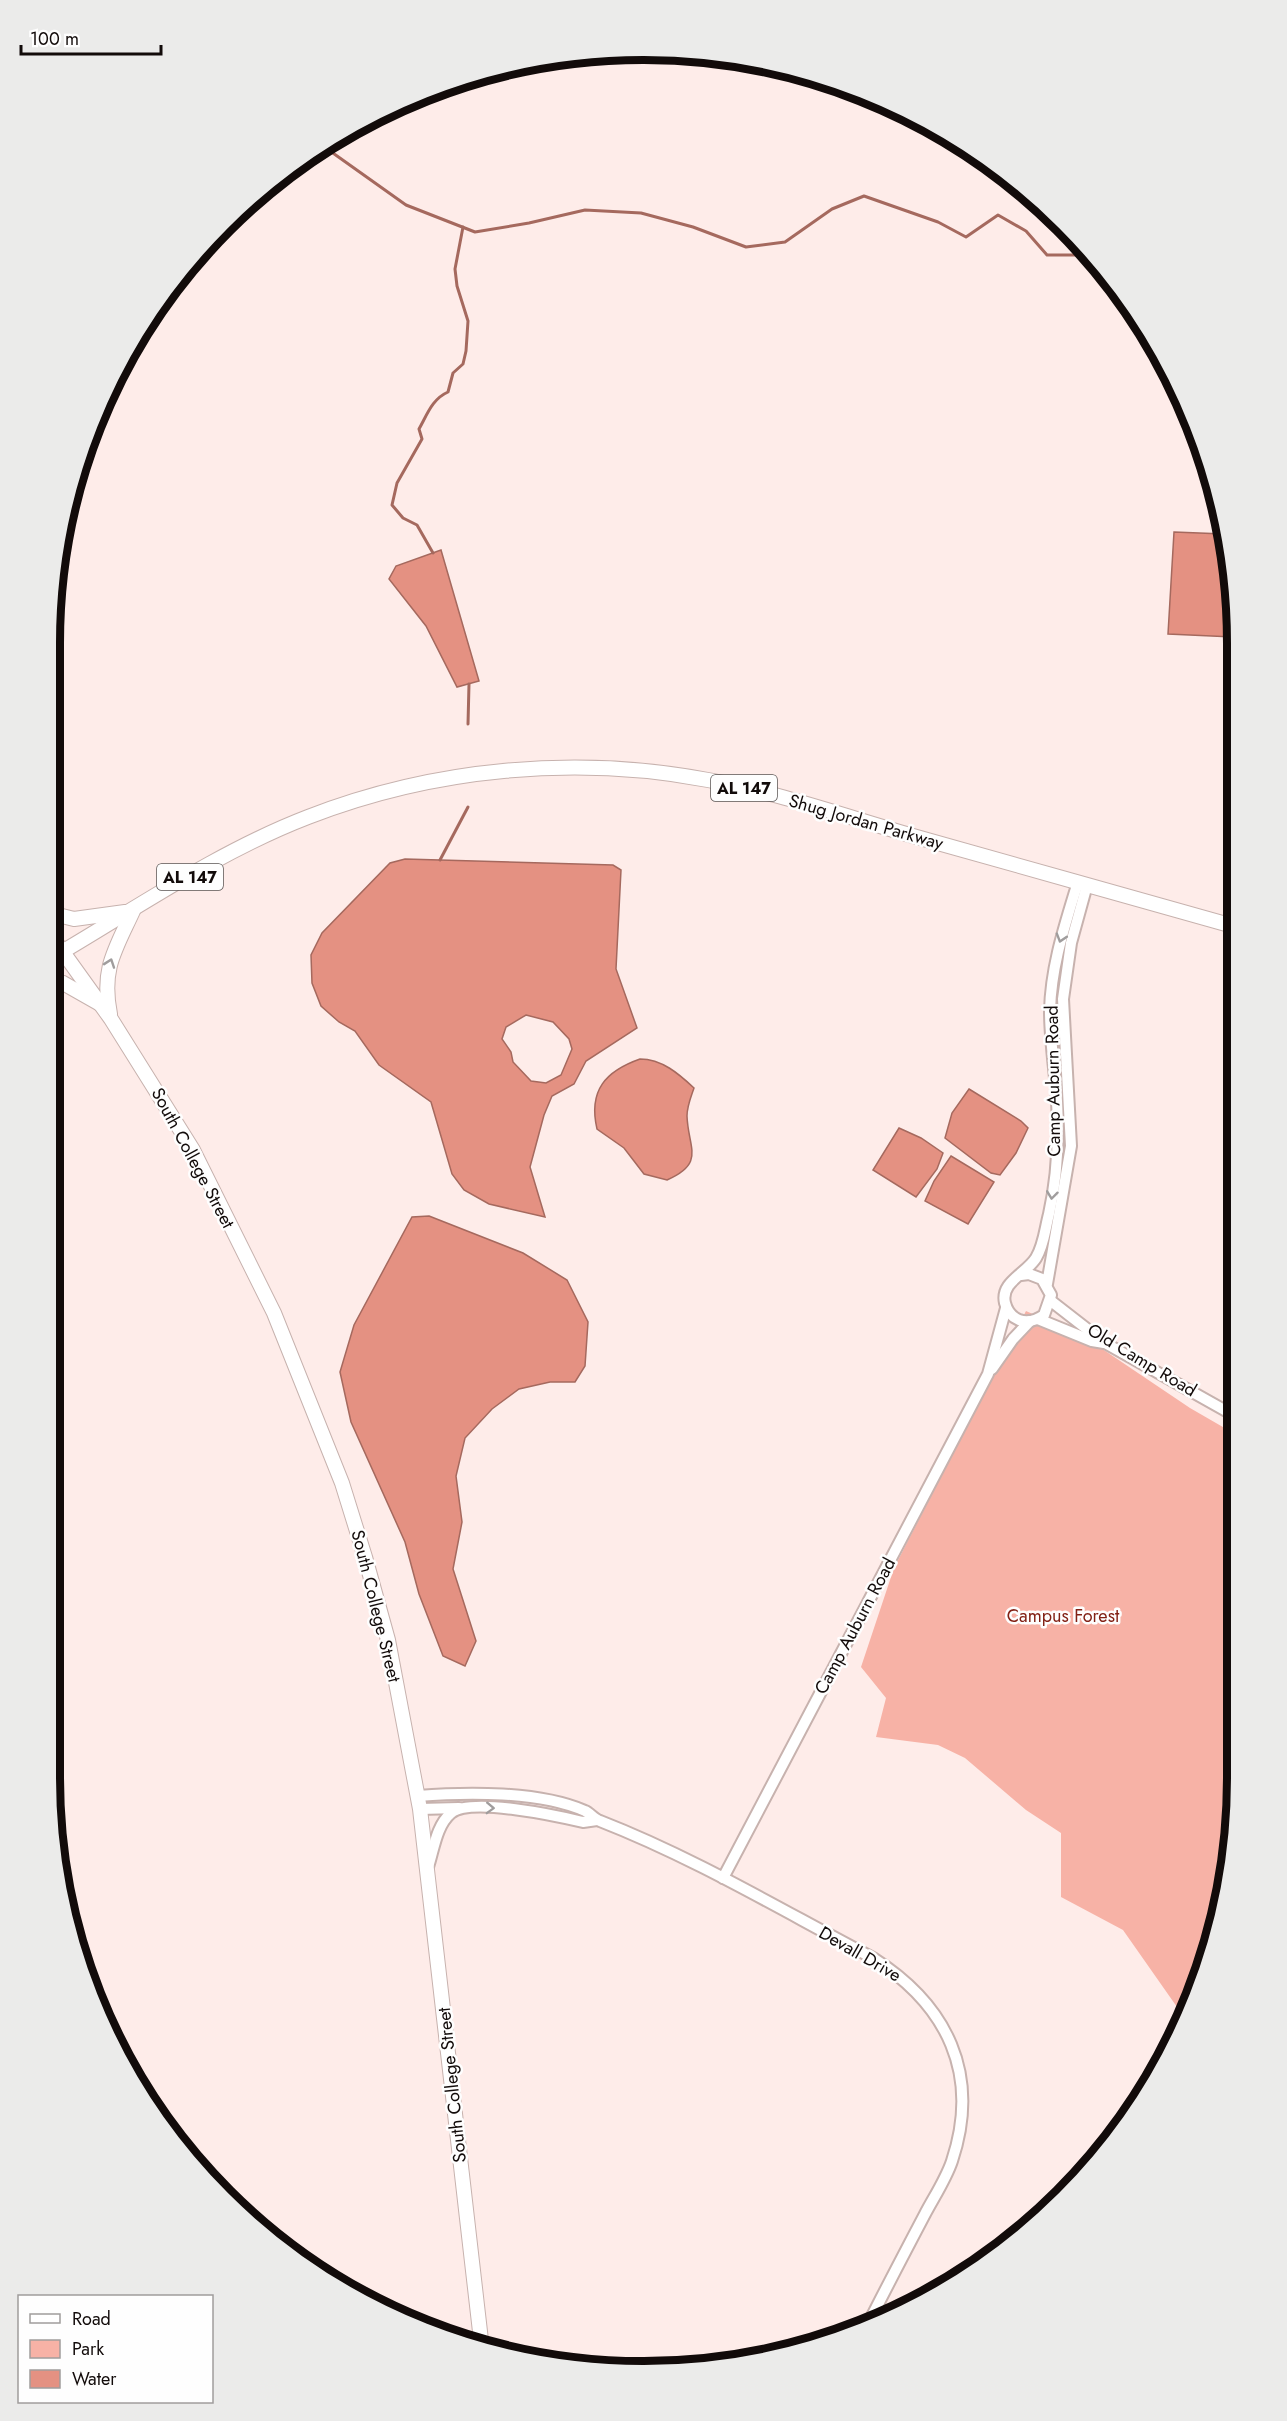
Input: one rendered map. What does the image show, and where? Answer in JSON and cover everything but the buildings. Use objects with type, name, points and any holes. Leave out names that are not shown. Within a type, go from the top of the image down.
[{"type":"main road","name":"Shug Jordan Parkway","points":[[60,954],[268,834],[340,806],[458,777],[546,768],[609,768],[708,780],[1227,924]]},
{"type":"main road","points":[[60,916],[74,919],[133,911]]},
{"type":"main road","points":[[111,1019],[105,990],[105,976],[133,911]]},
{"type":"main road","name":"South College Street","points":[[60,947],[111,1019],[192,1150],[274,1313],[342,1483],[368,1567],[388,1640],[419,1803],[481,2338]]},
{"type":"main road","points":[[60,983],[100,1004]]},
{"type":"street","name":"Camp Auburn Road","points":[[1021,1275],[1037,1257],[1051,1205],[1058,1126],[1050,1012],[1052,986],[1056,956],[1083,884]]},
{"type":"street","name":"Camp Auburn Road","points":[[1047,1284],[1071,1146],[1063,999],[1083,884]]},
{"type":"street","points":[[1021,1275],[1036,1275],[1047,1284],[1051,1301],[1044,1315],[1034,1320],[1016,1319],[1006,1308],[1005,1292],[1008,1284],[1021,1275]]},
{"type":"street","name":"Old Camp Road","points":[[1051,1301],[1105,1343],[1227,1412]]},
{"type":"street","name":"Camp Auburn Road","points":[[723,1878],[988,1374],[1006,1308]]},
{"type":"street","name":"Camp Auburn Road","points":[[988,1374],[1005,1354],[1013,1340],[1034,1320]]},
{"type":"street","name":"Old Camp Road","points":[[1034,1320],[1092,1341],[1105,1343]]},
{"type":"street","points":[[419,1803],[453,1793],[495,1794],[587,1811],[597,1820]]},
{"type":"street","points":[[419,1803],[459,1808],[498,1808],[583,1822],[597,1820]]},
{"type":"street","points":[[428,1868],[439,1829],[449,1815],[459,1808]]},
{"type":"street","name":"Devall Drive","points":[[597,1820],[648,1839],[895,1972],[930,2006],[943,2026],[958,2064],[962,2114],[952,2162],[873,2314]]},
{"type":"green space","name":"Campus Forest","points":[[1026,1311],[1086,1338],[1190,1408],[1227,1429],[1226,1816],[1216,1891],[1207,1929],[1178,2012],[1177,2007],[1123,1930],[1061,1897],[1061,1833],[1026,1810],[965,1758],[938,1745],[876,1737],[886,1698],[861,1667],[894,1568]]},
{"type":"water","points":[[1174,532],[1217,534],[1226,605],[1227,637],[1168,634]]},
{"type":"water","points":[[441,550],[479,681],[457,687],[426,626],[389,579],[396,566]]},
{"type":"water","points":[[405,859],[613,865],[621,870],[616,969],[637,1028],[586,1061],[574,1084],[552,1096],[544,1115],[530,1167],[545,1217],[489,1204],[464,1190],[452,1174],[431,1102],[379,1065],[355,1031],[339,1022],[321,1006],[312,983],[311,955],[322,933],[390,863]],"holes":[[[526,1015],[553,1022],[569,1039],[572,1049],[561,1075],[546,1083],[531,1081],[513,1062],[511,1052],[502,1039],[506,1027]]]},
{"type":"water","points":[[640,1059],[663,1064],[694,1088],[687,1116],[691,1161],[679,1174],[667,1180],[644,1174],[624,1148],[597,1129],[595,1103],[602,1084],[618,1070]]},
{"type":"water","points":[[969,1089],[1021,1121],[1028,1128],[1016,1153],[1000,1175],[991,1173],[945,1138],[952,1113]]},
{"type":"water","points":[[899,1128],[921,1138],[943,1153],[937,1169],[916,1197],[873,1170]]},
{"type":"water","points":[[951,1156],[994,1182],[968,1224],[925,1201],[934,1181]]},
{"type":"water","points":[[429,1216],[523,1253],[567,1280],[588,1322],[585,1366],[575,1382],[550,1382],[519,1389],[492,1409],[465,1438],[456,1476],[462,1522],[453,1569],[476,1641],[465,1666],[443,1656],[419,1594],[405,1542],[351,1422],[340,1372],[354,1325],[412,1217]]},
{"type":"waterway","points":[[330,151],[406,205],[475,232],[585,210],[641,213],[693,227],[746,247],[785,242],[832,209],[864,196],[938,222],[966,237],[998,215],[1026,231],[1047,255],[1078,255]]},
{"type":"waterway","points":[[433,553],[417,525],[403,518],[392,505],[397,483],[422,439],[419,429],[427,413],[434,403],[448,392],[453,373],[463,364],[468,321],[457,286],[455,269],[463,227]]},
{"type":"waterway","points":[[468,724],[469,684]]},
{"type":"waterway","points":[[440,860],[468,807]]}]
